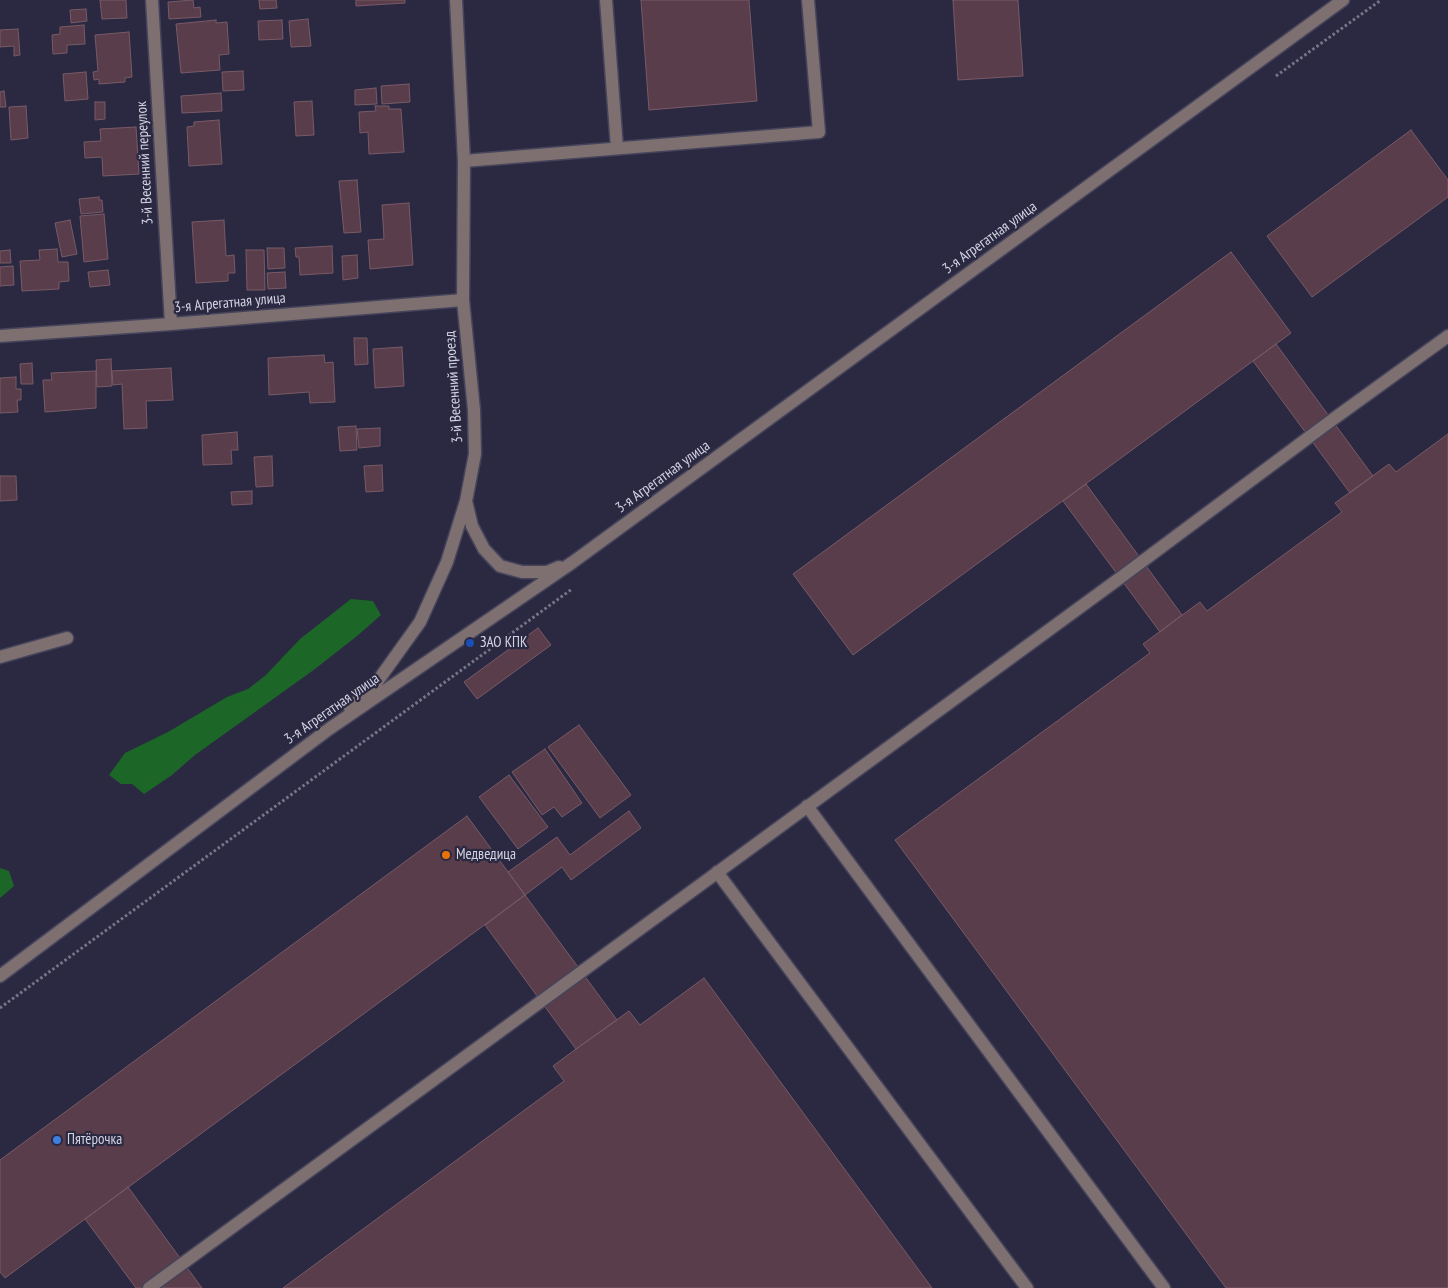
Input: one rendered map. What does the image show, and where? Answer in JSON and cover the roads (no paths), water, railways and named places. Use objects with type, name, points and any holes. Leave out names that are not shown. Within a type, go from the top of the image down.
[{"type":"street","name":"3-й Весенний переулок","points":[[152,0],[171,324]]},
{"type":"street","name":"3-й Весенний проезд","points":[[329,729],[376,682],[420,622],[448,562],[466,501],[475,454],[474,410],[463,300],[464,161],[456,0]]},
{"type":"street","points":[[606,0],[618,148]]},
{"type":"street","points":[[464,161],[819,132],[808,0]]},
{"type":"street","name":"3-я Агрегатная улица","points":[[0,976],[329,729],[573,562],[1342,0]]},
{"type":"street","name":"3-я Агрегатная улица","points":[[0,336],[463,300]]},
{"type":"street","points":[[149,1288],[1448,336]]},
{"type":"street","points":[[466,501],[472,526],[484,549],[500,566],[522,572],[547,572],[573,562]]},
{"type":"street","points":[[0,657],[67,638]]},
{"type":"street","points":[[808,806],[1164,1288]]},
{"type":"street","points":[[718,872],[1027,1288]]},
{"type":"place","name":"ЗАО КПК","points":[[470,643]]},
{"type":"place","name":"Медведица","points":[[446,855]]},
{"type":"place","name":"Пятёрочка","points":[[57,1140]]}]
